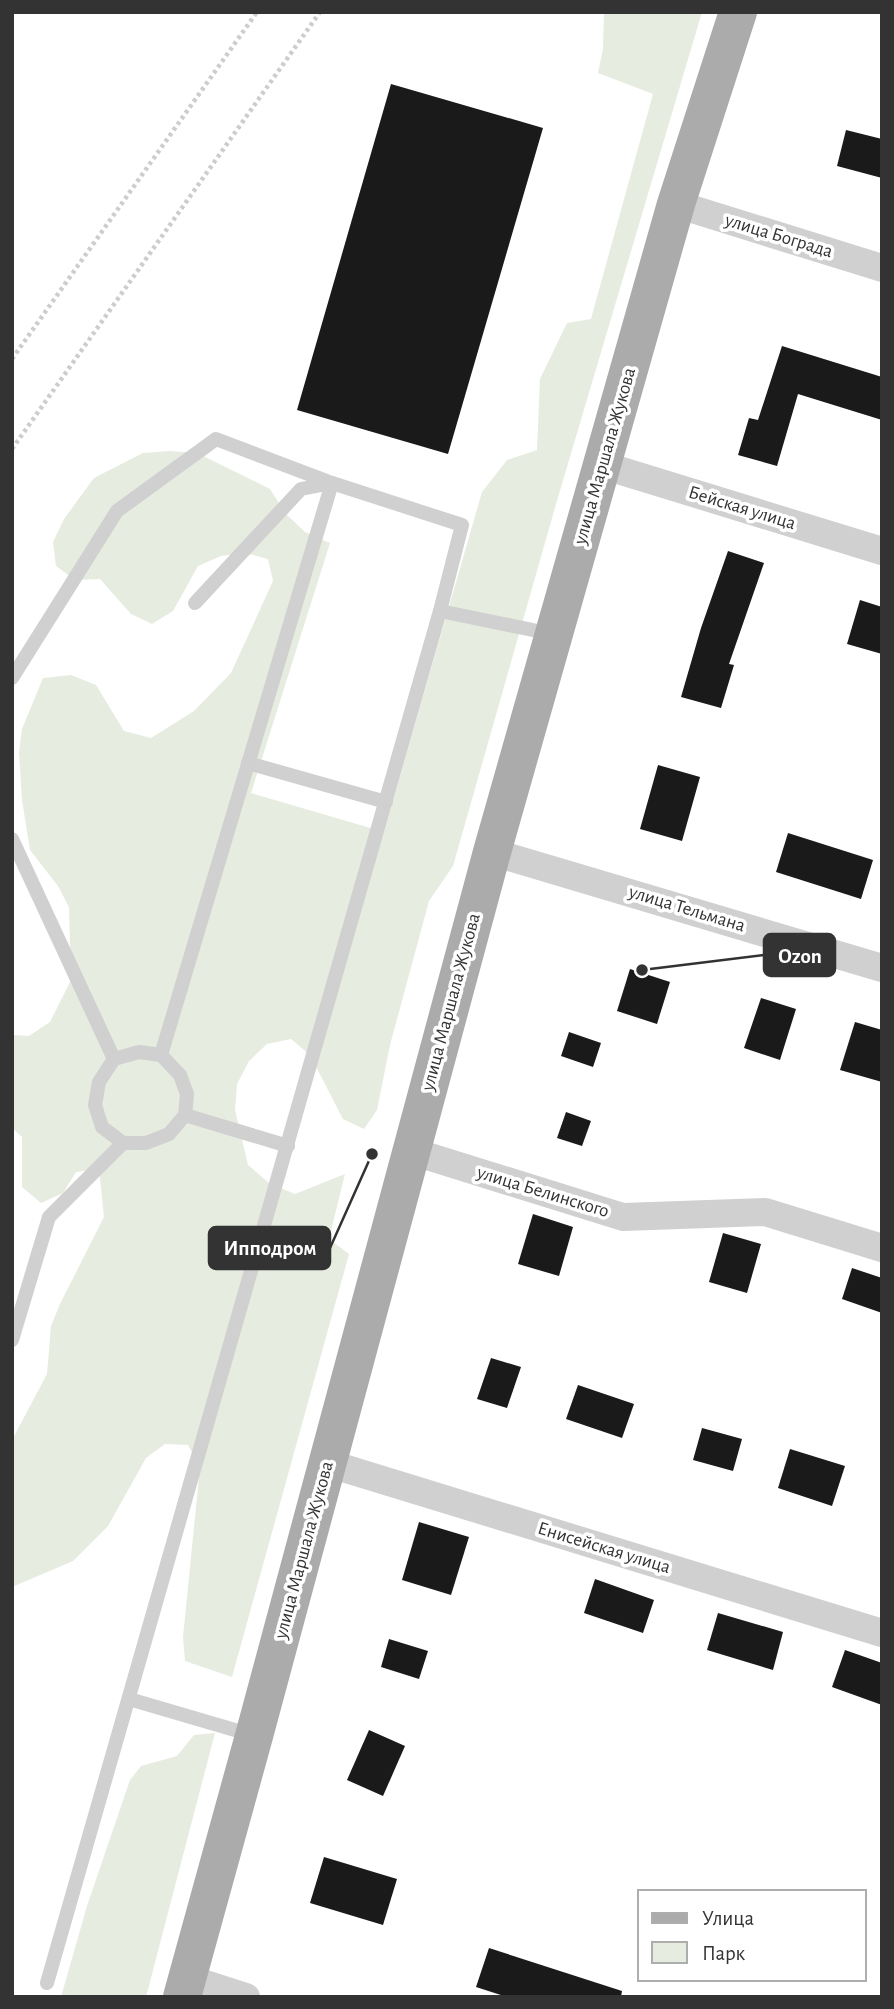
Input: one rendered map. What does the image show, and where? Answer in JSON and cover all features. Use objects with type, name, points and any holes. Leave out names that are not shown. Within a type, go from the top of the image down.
[{"type":"main road","name":"улица Маршала Жукова","points":[[184,1987],[492,852],[676,204],[738,12]]},
{"type":"street","name":"улица Бограда","points":[[676,204],[882,268]]},
{"type":"street","name":"Бейская улица","points":[[602,465],[882,551]]},
{"type":"street","name":"улица Тельмана","points":[[492,852],[882,968]]},
{"type":"street","name":"улица Белинского","points":[[411,1152],[623,1217],[765,1212],[882,1248]]},
{"type":"street","name":"Енисейская улица","points":[[327,1463],[882,1633]]},
{"type":"street","points":[[184,1987],[246,1997]]},
{"type":"lane","points":[[12,678],[117,512],[216,439],[332,483],[462,526],[386,802],[47,1983]]},
{"type":"lane","points":[[195,603],[301,489],[332,483]]},
{"type":"lane","points":[[161,1055],[332,483]]},
{"type":"lane","points":[[440,611],[554,635]]},
{"type":"lane","points":[[248,764],[386,802]]},
{"type":"lane","points":[[12,839],[114,1059]]},
{"type":"lane","points":[[139,1052],[161,1055],[180,1074],[187,1094],[185,1115],[169,1134],[146,1143],[123,1143],[103,1127],[95,1105],[99,1082],[114,1059],[139,1052]]},
{"type":"lane","points":[[185,1115],[288,1146]]},
{"type":"lane","points":[[12,1340],[49,1217],[123,1143]]},
{"type":"lane","points":[[129,1699],[254,1736]]},
{"type":"path","points":[[12,359],[257,12]]},
{"type":"path","points":[[12,449],[320,12]]},
{"type":"green space","points":[[604,12],[702,12],[556,504],[453,866],[429,901],[390,1045],[377,1110],[364,1129],[343,1119],[310,1055],[291,1039],[267,1044],[249,1061],[237,1084],[235,1110],[248,1165],[269,1183],[295,1194],[345,1174],[329,1239],[349,1254],[232,1677],[185,1661],[183,1637],[200,1467],[188,1445],[165,1444],[146,1458],[108,1526],[73,1561],[12,1587],[12,1440],[47,1374],[51,1326],[60,1304],[104,1217],[99,1169],[76,1172],[63,1193],[41,1203],[22,1187],[22,1137],[12,1128],[12,1035],[29,1036],[50,1022],[71,980],[69,907],[58,886],[30,850],[22,800],[19,752],[22,729],[43,678],[71,675],[96,685],[124,731],[151,738],[194,711],[231,673],[273,581],[268,559],[245,553],[221,556],[198,566],[173,611],[152,624],[131,614],[100,579],[75,580],[56,566],[53,542],[64,519],[94,478],[143,453],[197,453],[270,489],[285,513],[305,532],[330,543],[251,793],[384,832],[482,492],[507,460],[537,450],[540,379],[567,323],[591,319],[653,94],[598,73],[603,49]]},
{"type":"green space","points":[[215,1733],[146,1997],[61,1997],[87,1906],[130,1780],[141,1766],[177,1756],[194,1735]]},
{"type":"building","points":[[391,84],[543,128],[448,454],[297,410]]},
{"type":"building","points":[[846,130],[882,139],[882,178],[837,166]]},
{"type":"building","points":[[782,346],[882,377],[882,420],[798,394],[777,466],[738,455],[749,418],[758,420]]},
{"type":"building","points":[[728,551],[764,563],[729,664],[734,665],[721,708],[681,697],[701,628]]},
{"type":"building","points":[[860,600],[882,607],[882,654],[847,644]]},
{"type":"building","points":[[658,765],[700,777],[682,841],[640,829]]},
{"type":"building","points":[[788,833],[873,860],[861,899],[776,872]]},
{"type":"building","points":[[630,969],[670,982],[657,1024],[617,1011]]},
{"type":"building","points":[[761,998],[796,1009],[780,1060],[744,1048]]},
{"type":"building","points":[[855,1022],[882,1030],[882,1082],[840,1070]]},
{"type":"building","points":[[569,1032],[601,1043],[593,1067],[561,1056]]},
{"type":"building","points":[[566,1112],[591,1121],[582,1146],[557,1138]]},
{"type":"building","points":[[533,1214],[573,1227],[559,1276],[518,1264]]},
{"type":"building","points":[[723,1233],[761,1244],[747,1293],[709,1282]]},
{"type":"building","points":[[852,1268],[882,1278],[882,1313],[842,1299]]},
{"type":"building","points":[[491,1358],[521,1367],[507,1408],[477,1399]]},
{"type":"building","points":[[578,1385],[634,1404],[622,1438],[566,1419]]},
{"type":"building","points":[[702,1428],[742,1439],[733,1471],[693,1460]]},
{"type":"building","points":[[790,1449],[845,1466],[832,1506],[778,1488]]},
{"type":"building","points":[[419,1522],[469,1537],[451,1595],[402,1580]]},
{"type":"building","points":[[595,1579],[654,1600],[643,1633],[584,1613]]},
{"type":"building","points":[[718,1613],[783,1632],[773,1670],[707,1650]]},
{"type":"building","points":[[389,1639],[428,1651],[419,1679],[381,1667]]},
{"type":"building","points":[[845,1650],[882,1663],[882,1705],[832,1687]]},
{"type":"building","points":[[369,1730],[405,1746],[383,1796],[347,1780]]},
{"type":"building","points":[[324,1857],[397,1879],[383,1925],[310,1903]]},
{"type":"building","points":[[489,1948],[622,1991],[621,1997],[507,1997],[476,1987]]},
{"type":"place","name":"Ozon","points":[[642,970]]},
{"type":"place","name":"Ипподром","points":[[372,1154]]}]
